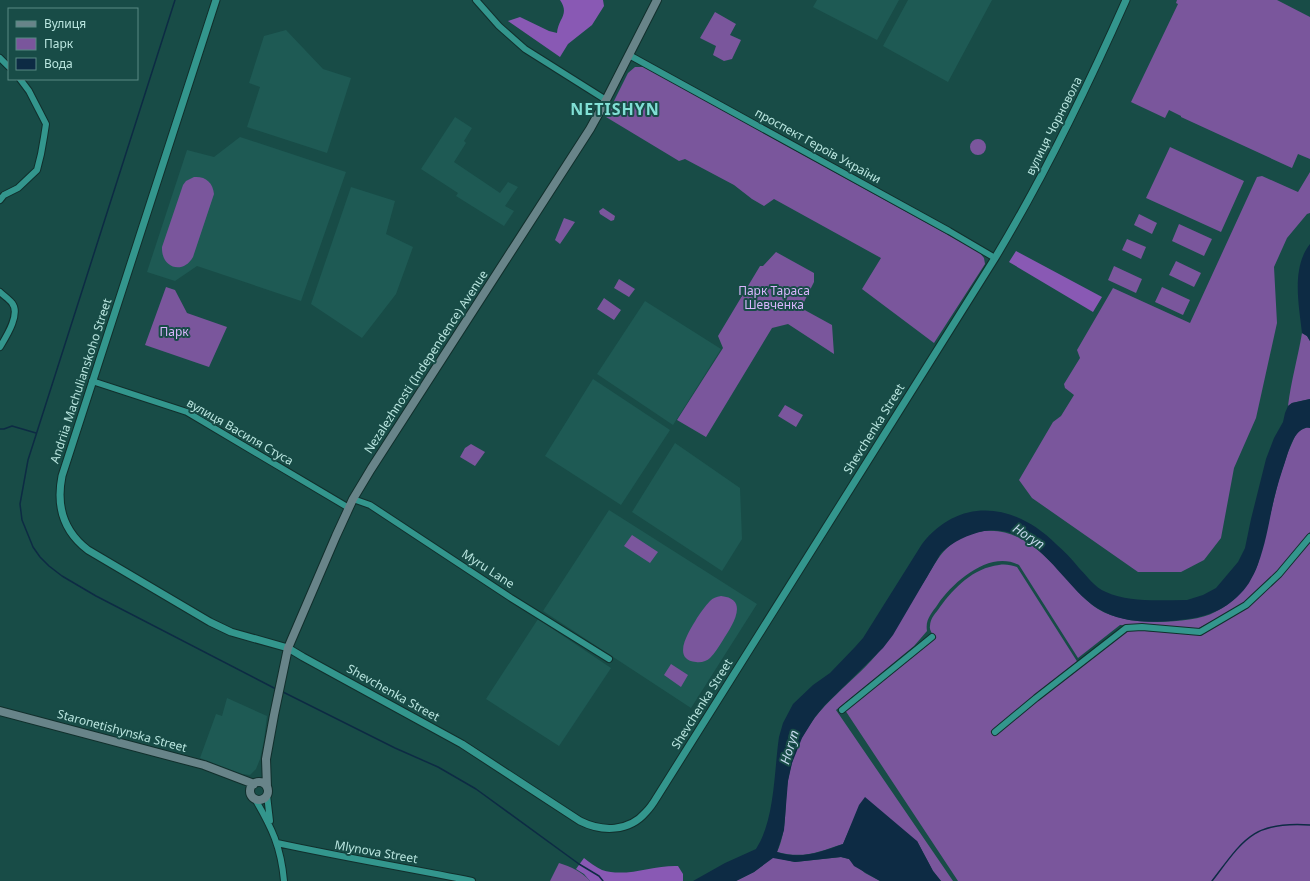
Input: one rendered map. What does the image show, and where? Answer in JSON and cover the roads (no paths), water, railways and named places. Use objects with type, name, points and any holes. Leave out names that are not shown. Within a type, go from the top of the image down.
[{"type":"main road","name":"Nezalezhnosti (Independence) Avenue","points":[[266,759],[288,648],[322,567],[353,499],[375,462],[590,129],[657,0]]},
{"type":"main road","name":"Staronetishynska Street","points":[[0,711],[204,765],[237,778],[256,783]]},
{"type":"main road","points":[[266,759],[267,791],[263,799],[254,797],[251,789],[256,783],[266,759]]},
{"type":"main road","name":"Staronetishynska Street","points":[[237,778],[254,797]]},
{"type":"main road","points":[[256,783],[263,783],[267,791]]},
{"type":"street","name":"Andriia Machulianskoho Street","points":[[216,0],[62,476],[60,488],[61,508],[63,518],[74,538],[99,558],[210,622],[231,632],[288,648]]},
{"type":"street","points":[[476,0],[499,26],[525,49],[606,100]]},
{"type":"street","name":"вулиця Чорновола","points":[[995,258],[1045,171],[1074,114],[1126,0]]},
{"type":"street","name":"проспект Героїв України","points":[[629,55],[949,231],[995,258]]},
{"type":"street","points":[[0,58],[8,66]]},
{"type":"street","points":[[0,200],[4,195],[18,188],[36,170],[41,154],[46,124],[29,91],[21,80]]},
{"type":"street","name":"Shevchenka Street","points":[[288,648],[450,737],[580,821],[591,826],[611,829],[627,826],[636,821],[646,812],[657,797],[995,258]]},
{"type":"street","points":[[0,292],[13,304],[14,310],[12,325],[0,347]]},
{"type":"street","name":"вулиця Василя Стуса","points":[[92,381],[187,412],[349,508]]},
{"type":"street","name":"Myru Lane","points":[[353,499],[370,505],[511,598],[609,659]]},
{"type":"street","points":[[995,732],[1058,680],[1126,628],[1142,627],[1200,632],[1227,617],[1246,605],[1279,574],[1310,537]]},
{"type":"street","points":[[842,710],[932,637]]},
{"type":"street","points":[[267,791],[270,825]]},
{"type":"street","points":[[254,797],[270,825],[277,843],[281,856],[284,881]]},
{"type":"street","name":"Mlynova Street","points":[[277,843],[344,858],[409,868],[472,881]]},
{"type":"water","points":[[1310,244],[1310,341],[1307,336],[1302,333],[1298,299],[1298,275],[1300,264]]},
{"type":"water","name":"Horyn","points":[[1310,399],[1310,428],[1304,428],[1301,430],[1293,440],[1290,447],[1276,489],[1261,556],[1256,569],[1249,583],[1237,597],[1223,608],[1197,617],[1153,622],[1130,620],[1107,614],[1084,598],[1033,545],[1018,536],[1002,531],[984,531],[956,542],[941,553],[893,635],[883,648],[825,705],[815,717],[802,738],[792,763],[788,781],[784,830],[777,852],[803,855],[819,852],[843,844],[859,805],[865,797],[917,841],[933,871],[941,881],[880,881],[854,866],[849,859],[841,857],[795,862],[773,858],[754,872],[736,881],[693,881],[725,863],[756,849],[767,824],[770,810],[779,737],[783,723],[793,704],[813,685],[830,673],[863,638],[922,544],[937,529],[953,518],[970,512],[988,511],[1006,513],[1023,520],[1040,530],[1065,552],[1095,585],[1115,596],[1145,600],[1187,600],[1203,595],[1216,588],[1238,562],[1245,548],[1266,459],[1274,438],[1283,422],[1288,406],[1292,403]]},
{"type":"waterway","points":[[175,0],[28,460],[20,504],[22,520],[33,547],[40,557],[62,576],[96,596],[276,689]]},
{"type":"waterway","points":[[0,429],[12,426],[36,433]]},
{"type":"waterway","points":[[283,692],[395,748],[438,767],[476,789],[579,864],[599,876],[603,881]]},
{"type":"waterway","points":[[1212,881],[1242,844],[1262,830],[1275,826],[1310,825]]},
{"type":"district","name":"NETISHYN","points":[[615,109]]},
{"type":"park label","name":"Парк Тараса Шевченка","points":[[774,298]]},
{"type":"park label","name":"Парк","points":[[174,332]]}]
